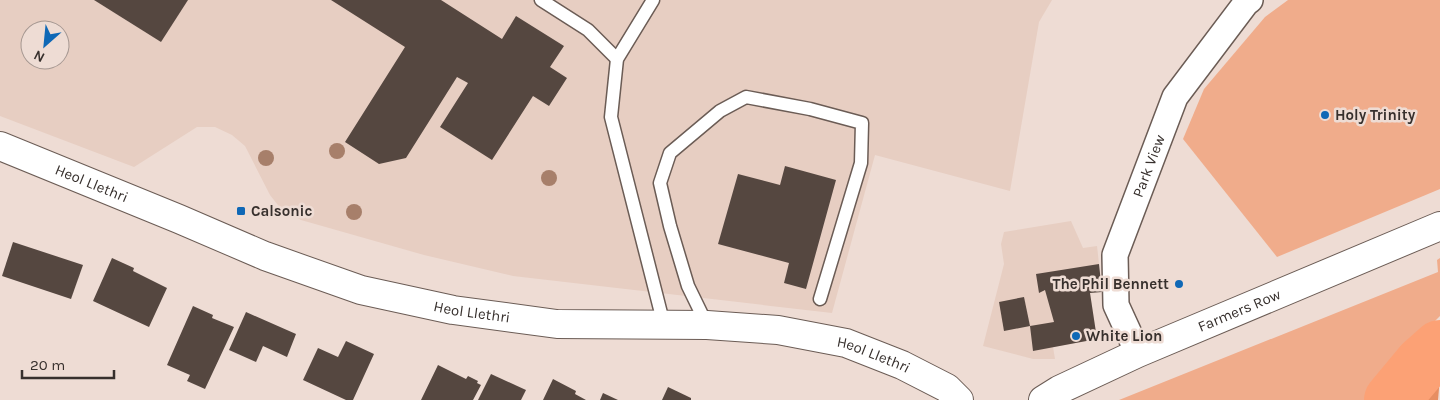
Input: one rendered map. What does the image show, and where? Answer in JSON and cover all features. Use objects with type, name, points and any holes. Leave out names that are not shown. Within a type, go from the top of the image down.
[{"type":"main road","name":"Heol Llethri","points":[[0,146],[265,256],[361,290],[453,310],[557,324],[707,325],[778,330],[846,343],[902,365],[947,388],[959,400]]},
{"type":"main road","name":"Farmers Row","points":[[1043,400],[1058,390],[1138,353],[1440,226]]},
{"type":"street","name":"Park View","points":[[1138,353],[1116,306],[1115,254],[1175,98],[1250,0]]},
{"type":"lane","points":[[541,0],[588,30],[617,59]]},
{"type":"lane","points":[[654,0],[617,59],[611,117],[664,325]]},
{"type":"lane","points":[[707,325],[688,286],[670,226],[660,183],[670,153],[720,111],[746,97],[810,109],[862,123],[861,163],[820,299]]},
{"type":"shaded area","points":[[0,0],[1052,0],[1039,22],[1010,191],[875,155],[832,313],[513,276],[424,255],[301,220],[281,209],[270,195],[245,146],[232,135],[215,127],[197,127],[134,167],[0,116]]},
{"type":"shaded area","points":[[1288,0],[1440,0],[1440,189],[1277,257],[1183,139],[1204,89],[1265,17]]},
{"type":"shaded area","points":[[1071,221],[1083,248],[1097,246],[1099,264],[1090,293],[1097,339],[1053,347],[1055,359],[1033,359],[983,346],[1004,264],[1001,244],[1004,232]]},
{"type":"shaded area","points":[[1440,258],[1440,316],[1405,351],[1368,400],[1119,400],[1438,272],[1437,260]]},
{"type":"shaded area","points":[[1440,377],[1438,400],[1420,400]]},
{"type":"building","points":[[94,0],[188,0],[161,42]]},
{"type":"building","points":[[331,0],[441,0],[502,39],[516,16],[564,46],[550,67],[567,78],[549,106],[533,96],[492,160],[440,127],[468,83],[457,77],[406,158],[379,164],[345,142],[405,47]]},
{"type":"building","points":[[785,166],[836,180],[806,289],[784,283],[789,263],[718,244],[738,174],[780,185]]},
{"type":"building","points":[[13,242],[83,265],[71,299],[2,276]]},
{"type":"building","points":[[112,258],[134,268],[133,271],[167,288],[149,327],[93,301]]},
{"type":"building","points":[[1099,264],[1102,292],[1090,293],[1097,339],[1033,351],[1030,326],[1054,322],[1045,290],[1039,293],[1036,274]]},
{"type":"building","points":[[1024,297],[1030,326],[1004,331],[999,302]]},
{"type":"building","points":[[193,306],[213,315],[212,318],[234,327],[205,389],[187,381],[190,375],[167,365]]},
{"type":"building","points":[[246,312],[296,334],[287,357],[263,346],[256,362],[229,350]]},
{"type":"building","points":[[346,341],[374,354],[353,400],[346,400],[303,380],[318,348],[338,357]]},
{"type":"building","points":[[438,365],[466,379],[468,376],[478,381],[477,383],[481,385],[473,400],[421,400]]},
{"type":"building","points":[[491,374],[526,390],[521,400],[478,400]]},
{"type":"building","points":[[553,379],[576,391],[575,394],[586,400],[543,400]]},
{"type":"building","points":[[668,387],[691,398],[691,400],[662,400]]},
{"type":"building","points":[[603,393],[618,400],[600,400]]},
{"type":"waterway","points":[[1392,400],[1422,364],[1440,348]]},
{"type":"place","name":"Holy Trinity","points":[[1325,115]]},
{"type":"place","name":"Calsonic","points":[[241,211]]},
{"type":"place","name":"The Phil Bennett","points":[[1179,284]]},
{"type":"place","name":"White Lion","points":[[1076,336]]}]
